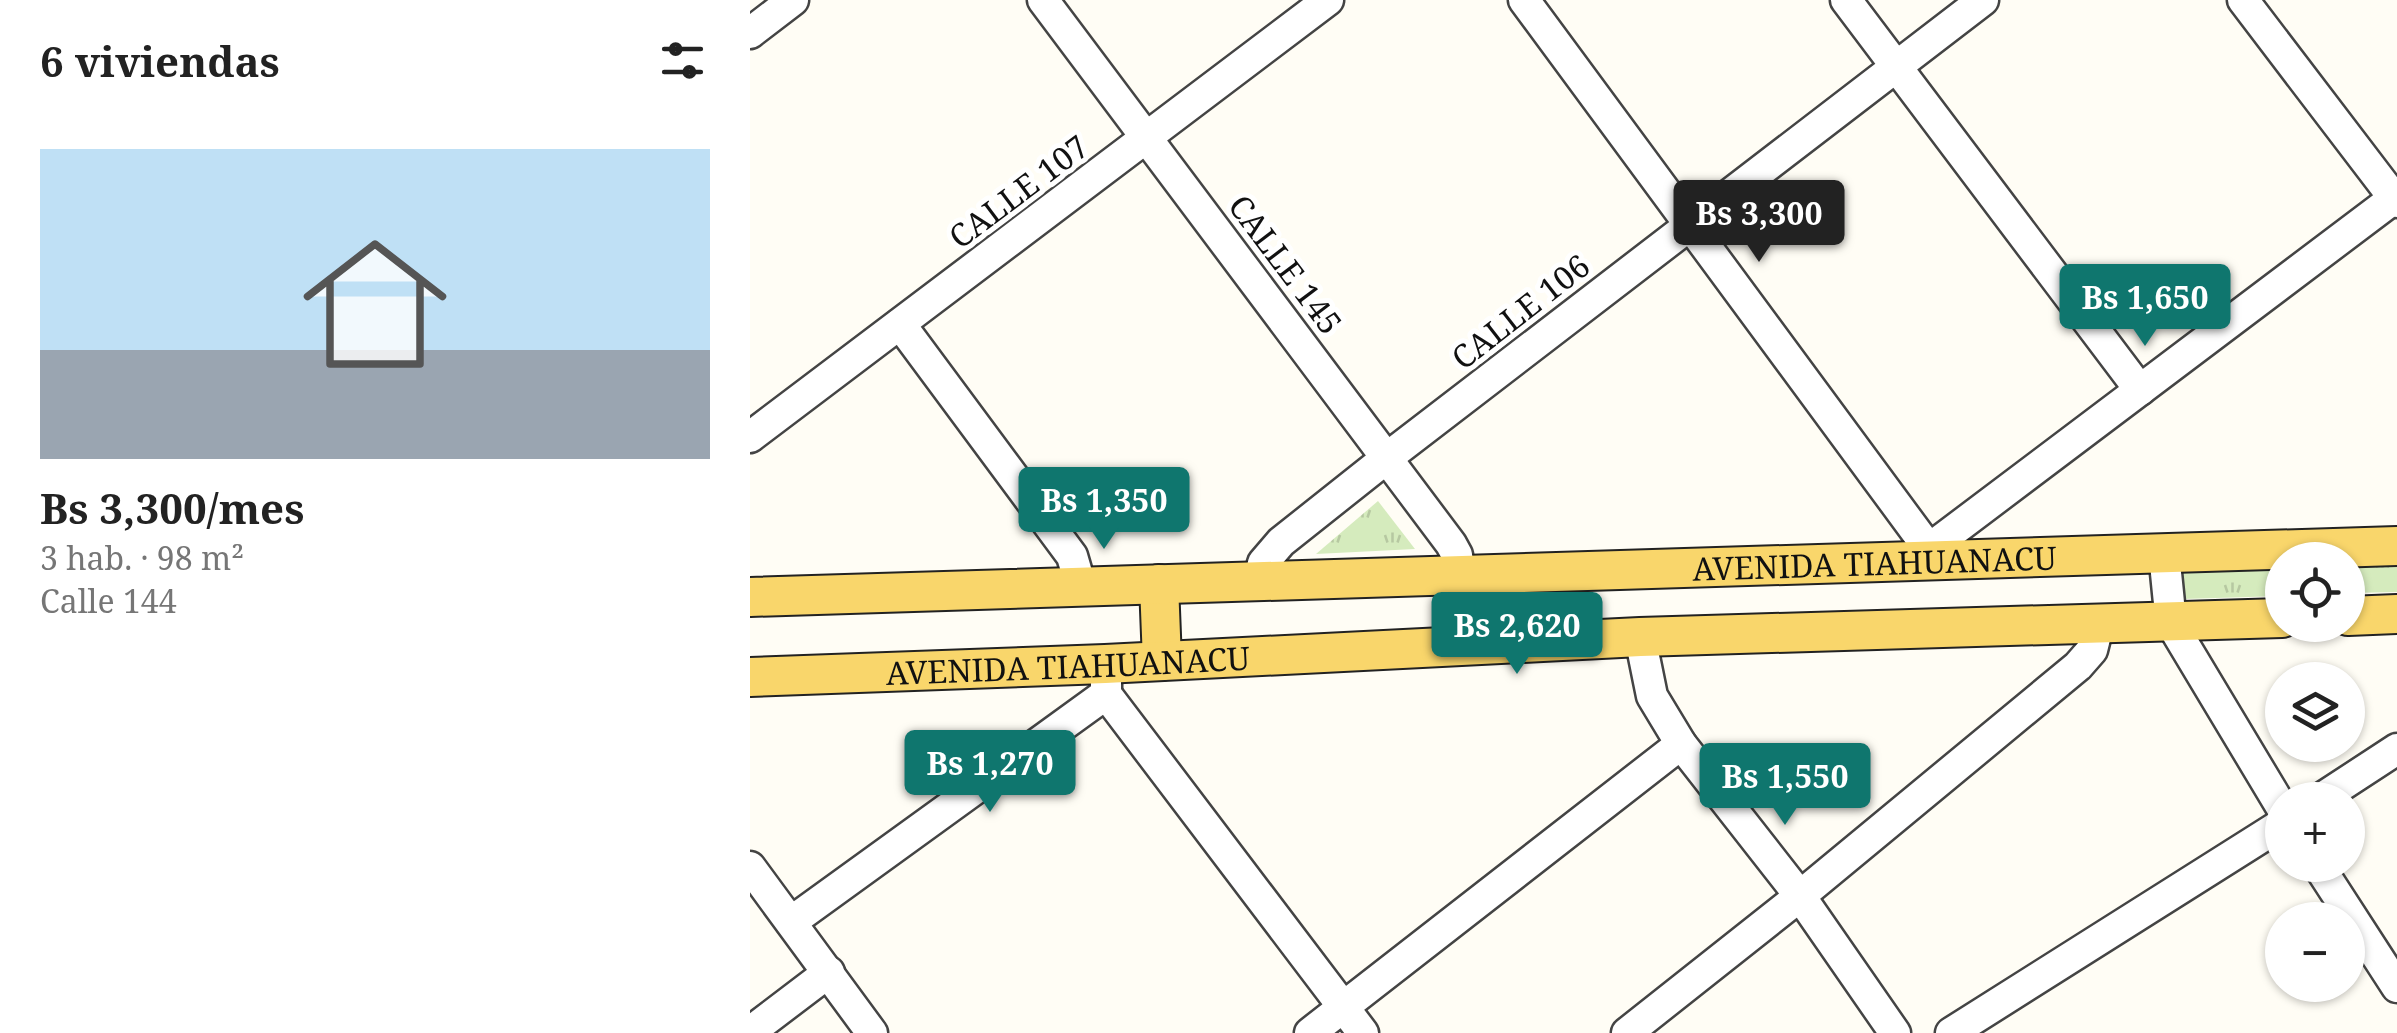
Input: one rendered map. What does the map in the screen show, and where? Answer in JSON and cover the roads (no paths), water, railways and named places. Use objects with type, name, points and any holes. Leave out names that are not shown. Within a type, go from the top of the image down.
[{"type":"main road","name":"AVENIDA TIAHUANACU","points":[[750,596],[1460,576],[1931,554],[2397,546]]},
{"type":"main road","points":[[1159,584],[1162,661]]},
{"type":"main road","points":[[2365,615],[2397,614]]},
{"type":"main road","name":"AVENIDA TIAHUANACU","points":[[750,677],[1106,679],[1162,661],[1640,637],[2265,619]]},
{"type":"street","points":[[750,33],[793,0]]},
{"type":"street","name":"CALLE 145","points":[[1043,0],[1451,544],[1460,576]]},
{"type":"street","name":"CALLE 107","points":[[750,437],[1328,0]]},
{"type":"street","points":[[1524,0],[1931,554],[2140,390],[2396,199],[2243,0]]},
{"type":"street","points":[[1846,0],[2140,390]]},
{"type":"street","name":"CALLE 106","points":[[1260,582],[1263,563],[1281,542],[1983,0]]},
{"type":"street","points":[[900,324],[1072,556],[1081,586]]},
{"type":"street","points":[[2164,553],[2172,623],[2267,782]]},
{"type":"street","points":[[1628,1033],[2078,666],[2092,650],[2098,626]]},
{"type":"street","points":[[1640,637],[1652,696],[1681,744],[1800,896],[1894,1033]]},
{"type":"street","points":[[791,922],[1106,679],[1364,1033]]},
{"type":"street","points":[[1310,1033],[1681,744]]},
{"type":"street","points":[[2347,782],[2397,749]]},
{"type":"street","points":[[1951,1033],[2265,835]]},
{"type":"street","points":[[750,867],[872,1033]]},
{"type":"street","points":[[2329,882],[2397,987]]},
{"type":"street","points":[[750,1032],[829,972]]}]
